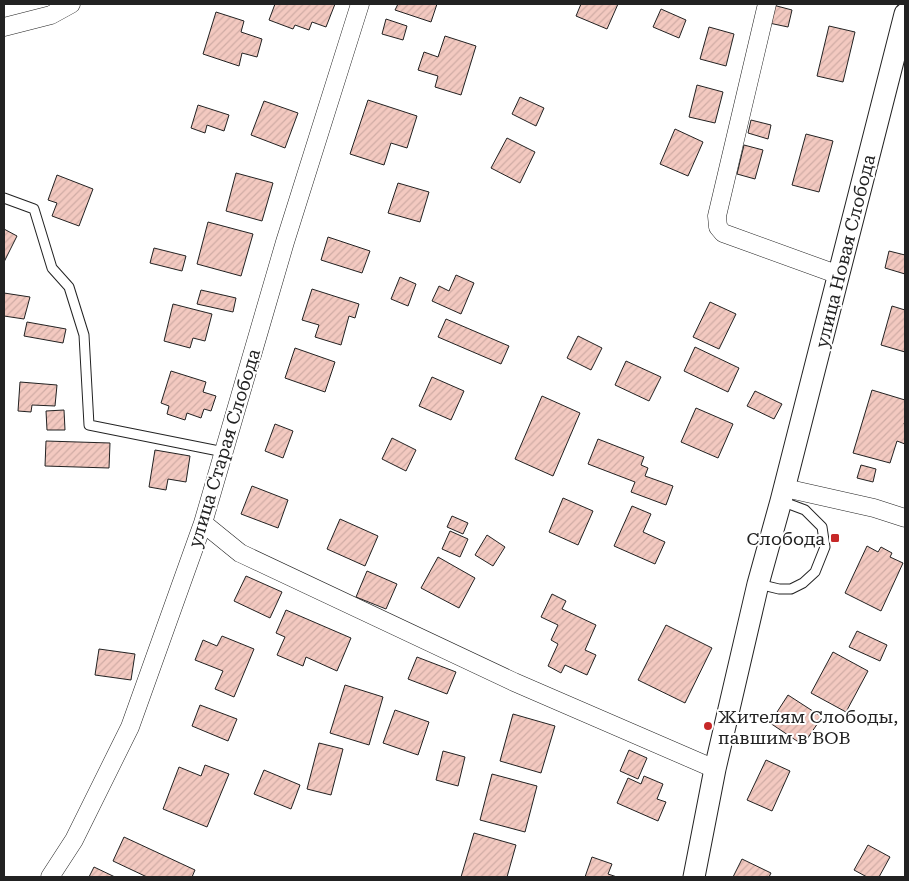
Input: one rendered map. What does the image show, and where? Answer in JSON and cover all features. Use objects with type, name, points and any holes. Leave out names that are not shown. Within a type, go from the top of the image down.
[{"type":"street","points":[[4,27],[51,15],[71,4]]},
{"type":"street","name":"улица Старая Слобода","points":[[50,877],[74,840],[130,727],[203,523],[285,242],[360,4]]},
{"type":"street","points":[[767,4],[717,216],[718,227],[723,233],[838,275]]},
{"type":"street","name":"улица Новая Слобода","points":[[758,584],[783,495],[905,14]]},
{"type":"street","points":[[783,495],[872,514],[905,518]]},
{"type":"street","points":[[203,523],[240,553],[514,682],[715,769]]},
{"type":"street","points":[[694,877],[715,769],[758,584]]},
{"type":"lane","points":[[4,198],[34,209],[52,268],[69,287],[84,335],[89,425],[224,452]]},
{"type":"lane","points":[[758,584],[778,589],[791,588],[803,584],[815,572],[825,547],[822,527],[805,510],[783,495]]},
{"type":"building","points":[[275,4],[335,4],[326,27],[312,22],[309,30],[295,25],[293,29],[269,20]]},
{"type":"building","points":[[398,4],[437,4],[431,22],[395,10]]},
{"type":"building","points":[[581,4],[618,4],[607,29],[576,16]]},
{"type":"building","points":[[773,5],[792,10],[788,27],[769,23]]},
{"type":"building","points":[[661,9],[686,20],[679,38],[653,27]]},
{"type":"building","points":[[216,12],[244,21],[241,32],[262,39],[257,57],[242,53],[239,66],[203,54]]},
{"type":"building","points":[[386,19],[407,26],[403,40],[382,34]]},
{"type":"building","points":[[829,26],[855,32],[843,82],[817,76]]},
{"type":"building","points":[[709,27],[734,34],[726,66],[700,59]]},
{"type":"building","points":[[445,36],[476,46],[461,95],[435,87],[438,76],[418,70],[424,52],[438,57]]},
{"type":"building","points":[[697,85],[723,92],[715,123],[689,117]]},
{"type":"building","points":[[520,97],[544,108],[536,126],[512,114]]},
{"type":"building","points":[[368,100],[417,116],[407,148],[391,143],[384,165],[350,154]]},
{"type":"building","points":[[264,101],[298,113],[285,148],[251,135]]},
{"type":"building","points":[[198,105],[229,115],[224,131],[207,125],[205,133],[191,128]]},
{"type":"building","points":[[751,120],[771,125],[768,139],[748,133]]},
{"type":"building","points":[[675,129],[703,142],[688,176],[660,164]]},
{"type":"building","points":[[806,134],[833,141],[819,192],[792,185]]},
{"type":"building","points":[[507,138],[535,152],[520,183],[491,168]]},
{"type":"building","points":[[744,145],[763,150],[755,179],[737,174]]},
{"type":"building","points":[[236,173],[273,183],[262,221],[226,211]]},
{"type":"building","points":[[57,175],[93,189],[79,226],[52,216],[57,203],[48,200]]},
{"type":"building","points":[[398,183],[429,192],[420,222],[388,213]]},
{"type":"building","points":[[208,222],[253,234],[241,276],[197,264]]},
{"type":"building","points":[[4,229],[17,236],[4,262]]},
{"type":"building","points":[[328,237],[370,251],[362,273],[321,260]]},
{"type":"building","points":[[154,248],[186,256],[182,271],[150,263]]},
{"type":"building","points":[[889,251],[905,255],[905,274],[885,268]]},
{"type":"building","points":[[456,275],[474,283],[461,314],[432,301],[439,286],[449,291]]},
{"type":"building","points":[[400,277],[416,284],[408,306],[391,299]]},
{"type":"building","points":[[312,289],[359,304],[355,318],[349,316],[341,345],[315,337],[319,325],[302,320]]},
{"type":"building","points":[[201,290],[236,298],[233,312],[197,304]]},
{"type":"building","points":[[4,293],[30,297],[24,319],[4,316]]},
{"type":"building","points":[[710,302],[736,314],[719,349],[693,337]]},
{"type":"building","points":[[173,304],[212,314],[205,341],[193,338],[190,348],[164,341]]},
{"type":"building","points":[[892,306],[905,310],[905,352],[881,345]]},
{"type":"building","points":[[446,319],[509,346],[501,364],[438,337]]},
{"type":"building","points":[[27,322],[66,329],[63,343],[24,336]]},
{"type":"building","points":[[578,336],[602,348],[591,370],[567,358]]},
{"type":"building","points":[[695,347],[739,368],[728,392],[684,371]]},
{"type":"building","points":[[295,348],[335,362],[325,392],[285,378]]},
{"type":"building","points":[[626,361],[661,377],[649,401],[615,385]]},
{"type":"building","points":[[171,371],[206,382],[203,392],[216,396],[211,411],[204,409],[201,418],[187,413],[185,420],[167,414],[169,406],[161,403]]},
{"type":"building","points":[[432,377],[464,391],[451,420],[419,406]]},
{"type":"building","points":[[20,382],[57,385],[55,406],[32,405],[31,412],[18,411]]},
{"type":"building","points":[[872,390],[905,400],[905,444],[897,441],[890,463],[853,453]]},
{"type":"building","points":[[755,391],[782,404],[774,419],[747,406]]},
{"type":"building","points":[[542,396],[580,413],[553,476],[515,459]]},
{"type":"building","points":[[696,408],[733,424],[718,458],[681,442]]},
{"type":"building","points":[[64,410],[65,430],[47,430],[46,411]]},
{"type":"building","points":[[275,424],[293,431],[283,458],[265,451]]},
{"type":"building","points":[[392,438],[416,450],[406,471],[382,459]]},
{"type":"building","points":[[598,439],[644,457],[641,465],[648,468],[645,476],[673,486],[666,505],[631,492],[635,482],[588,464]]},
{"type":"building","points":[[46,441],[110,443],[109,468],[45,466]]},
{"type":"building","points":[[155,450],[190,456],[186,482],[168,479],[166,490],[149,487]]},
{"type":"building","points":[[861,465],[876,469],[873,482],[857,478]]},
{"type":"building","points":[[252,486],[288,500],[278,528],[241,514]]},
{"type":"building","points":[[563,498],[593,511],[578,545],[549,532]]},
{"type":"building","points":[[632,506],[651,514],[643,532],[665,542],[655,564],[614,546]]},
{"type":"building","points":[[452,516],[468,523],[463,534],[447,527]]},
{"type":"building","points":[[340,519],[378,536],[365,566],[327,549]]},
{"type":"building","points":[[450,531],[468,539],[460,557],[442,549]]},
{"type":"building","points":[[487,535],[505,547],[493,566],[475,555]]},
{"type":"building","points":[[867,546],[878,552],[881,547],[892,553],[890,557],[903,563],[881,611],[845,593]]},
{"type":"building","points":[[438,557],[475,578],[459,608],[421,588]]},
{"type":"building","points":[[367,571],[397,584],[386,609],[356,597]]},
{"type":"building","points":[[246,576],[282,592],[270,618],[234,601]]},
{"type":"building","points":[[552,594],[566,601],[562,609],[596,625],[585,650],[596,655],[587,675],[565,665],[561,673],[548,666],[558,644],[551,640],[558,625],[541,617]]},
{"type":"building","points":[[286,610],[351,638],[337,671],[306,657],[303,666],[277,655],[285,637],[276,633]]},
{"type":"building","points":[[666,625],[712,648],[685,703],[638,680]]},
{"type":"building","points":[[857,631],[887,645],[880,661],[849,647]]},
{"type":"building","points":[[222,636],[254,649],[234,697],[215,689],[223,671],[195,660],[203,640],[217,646]]},
{"type":"building","points":[[99,649],[135,654],[131,680],[95,675]]},
{"type":"building","points":[[833,652],[868,671],[846,712],[811,693]]},
{"type":"building","points":[[417,657],[456,672],[447,694],[408,679]]},
{"type":"building","points":[[345,685],[383,697],[369,745],[330,733]]},
{"type":"building","points":[[788,695],[822,717],[803,745],[770,723]]},
{"type":"building","points":[[200,705],[237,719],[228,741],[192,726]]},
{"type":"building","points":[[395,710],[429,722],[418,755],[383,743]]},
{"type":"building","points":[[513,714],[555,726],[541,773],[500,761]]},
{"type":"building","points":[[319,743],[343,749],[331,795],[307,789]]},
{"type":"building","points":[[629,750],[647,758],[638,779],[620,771]]},
{"type":"building","points":[[443,751],[465,757],[458,786],[436,780]]},
{"type":"building","points":[[766,760],[790,771],[772,811],[747,800]]},
{"type":"building","points":[[205,765],[229,774],[207,827],[163,809],[179,767],[201,776]]},
{"type":"building","points":[[264,770],[300,785],[291,809],[254,794]]},
{"type":"building","points":[[492,774],[537,786],[525,832],[480,820]]},
{"type":"building","points":[[644,776],[663,784],[657,799],[666,802],[658,821],[617,803],[628,778],[641,784]]},
{"type":"building","points":[[474,833],[516,845],[507,877],[461,877]]},
{"type":"building","points":[[124,837],[195,870],[192,877],[147,877],[113,861]]},
{"type":"building","points":[[868,845],[890,857],[879,877],[867,877],[854,870]]},
{"type":"building","points":[[592,857],[612,864],[608,874],[617,877],[585,877]]},
{"type":"building","points":[[742,859],[771,873],[769,877],[733,877]]},
{"type":"building","points":[[94,867],[115,877],[89,877]]},
{"type":"place","name":"Слобода","points":[[835,538]]},
{"type":"place","name":"Жителям Слободы, павшим в ВОВ","points":[[708,726]]}]
